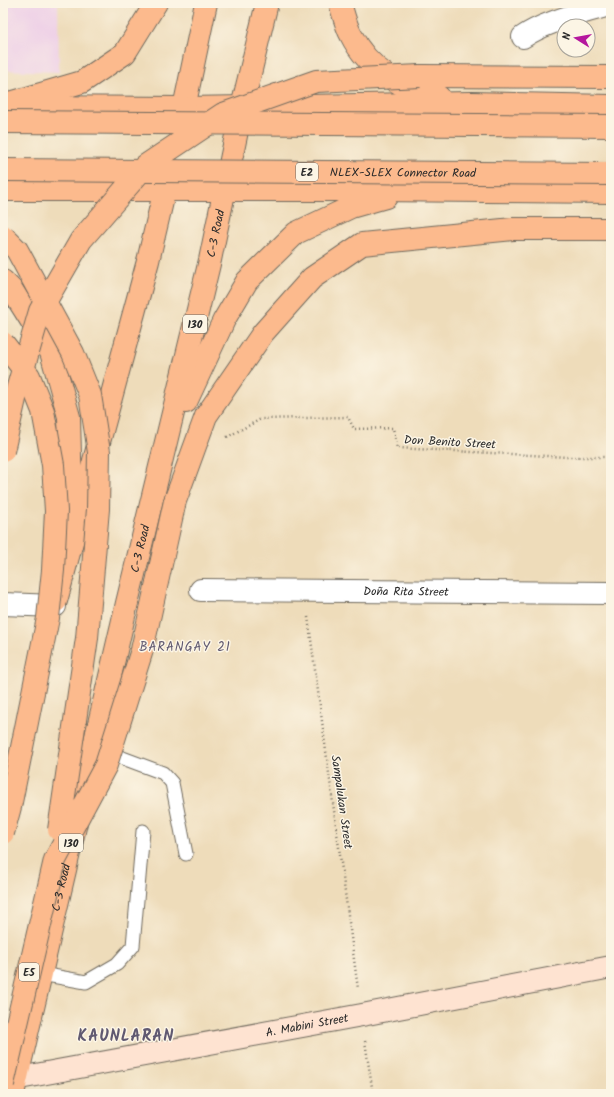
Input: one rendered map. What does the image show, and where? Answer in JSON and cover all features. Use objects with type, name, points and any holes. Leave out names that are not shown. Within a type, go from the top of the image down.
[{"type":"main road","points":[[3,106],[82,82],[125,54],[156,3]]},
{"type":"main road","points":[[3,811],[55,606],[148,261],[185,108],[206,3]]},
{"type":"main road","name":"C-3 Road","points":[[9,1084],[41,974],[126,603],[210,260],[242,107],[267,3]]},
{"type":"main road","points":[[340,3],[350,35],[369,60],[393,81],[422,94],[471,103]]},
{"type":"main road","points":[[3,451],[40,312],[81,240],[146,166],[223,114],[316,81],[420,76],[611,77]]},
{"type":"main road","points":[[3,106],[185,108],[471,103],[611,106]]},
{"type":"main road","points":[[3,122],[611,126]]},
{"type":"main road","name":"NLEX-SLEX Connector Road","points":[[3,170],[611,174]]},
{"type":"main road","points":[[3,190],[414,190],[611,192]]},
{"type":"main road","points":[[162,458],[192,388],[224,320],[247,280],[296,233],[351,207],[414,190]]},
{"type":"main road","points":[[55,860],[106,765],[142,650],[175,501],[206,416],[264,332],[312,278],[362,244],[513,229],[611,229]]},
{"type":"main road","points":[[3,236],[17,250],[73,353],[90,395],[98,452],[98,509],[87,638],[55,860]]},
{"type":"main road","points":[[3,281],[12,290],[51,352],[69,417],[71,494],[55,606]]},
{"type":"main road","points":[[3,343],[29,376],[43,411],[53,465],[56,511],[53,570],[48,618],[10,807],[3,833]]},
{"type":"main road","name":"E5","points":[[9,1084],[55,860]]},
{"type":"main road","name":"A. Mabini Street","points":[[9,1084],[611,967]]},
{"type":"street","points":[[523,37],[532,30],[544,25],[611,4]]},
{"type":"street","name":"Doña Rita Street","points":[[201,590],[611,593]]},
{"type":"street","points":[[3,604],[55,606]]},
{"type":"lane","points":[[93,747],[163,773],[172,783],[186,854]]},
{"type":"lane","points":[[41,974],[86,982],[117,964],[134,946],[142,831]]},
{"type":"path","name":"Don Benito Street","points":[[226,437],[261,419],[348,417],[354,429],[393,428],[397,448],[611,458]]},
{"type":"path","name":"Sampalukan Street","points":[[305,591],[373,1094]]},
{"type":"shaded area","points":[[3,3],[58,3],[59,72],[3,70]]},
{"type":"district","name":"BARANGAY 21","points":[[185,646]]},
{"type":"district","name":"KAUNLARAN","points":[[126,1035]]}]
